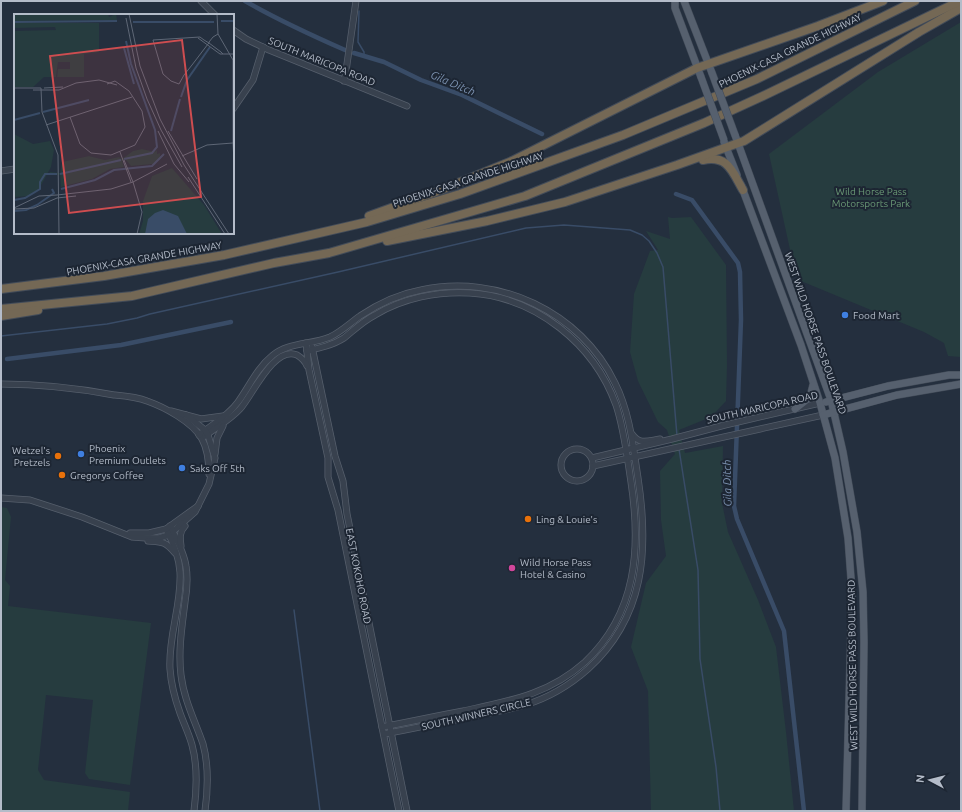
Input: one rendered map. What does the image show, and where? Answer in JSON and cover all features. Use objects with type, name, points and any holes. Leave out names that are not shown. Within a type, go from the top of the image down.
[{"type":"highway","points":[[335,229],[441,190],[512,161],[697,68],[818,26],[883,1]]},
{"type":"highway","name":"PHOENIX-CASA GRANDE HIGHWAY","points":[[1,289],[104,276],[248,250],[367,222],[460,194],[622,135],[757,79],[914,1]]},
{"type":"highway","points":[[329,253],[525,196],[704,124],[960,1]]},
{"type":"highway","points":[[1,309],[132,296],[274,263],[487,221],[565,202],[677,165],[761,130],[912,36],[961,8]]},
{"type":"highway","points":[[677,165],[705,159],[718,159],[725,162],[731,169],[743,190]]},
{"type":"highway","points":[[1,316],[72,303]]},
{"type":"main road","name":"WEST WILD HORSE PASS BOULEVARD","points":[[675,1],[675,8],[814,382],[836,465],[848,538],[852,592],[846,811]]},
{"type":"main road","name":"WEST WILD HORSE PASS BOULEVARD","points":[[684,1],[737,139],[831,400],[843,452],[857,532],[863,592],[864,642],[862,811]]},
{"type":"main road","name":"SOUTH MARICOPA ROAD","points":[[820,403],[895,385],[949,375],[959,375]]},
{"type":"main road","points":[[959,375],[959,384]]},
{"type":"main road","points":[[795,409],[810,397],[814,382]]},
{"type":"main road","name":"SOUTH MARICOPA ROAD","points":[[823,415],[897,395],[959,384]]},
{"type":"main road","points":[[895,385],[897,395]]},
{"type":"street","points":[[201,1],[215,14]]},
{"type":"street","points":[[344,81],[356,1]]},
{"type":"street","name":"SOUTH MARICOPA ROAD","points":[[234,31],[262,47],[406,106]]},
{"type":"street","points":[[234,108],[253,80],[262,47]]},
{"type":"street","points":[[1,171],[14,169]]},
{"type":"street","name":"SOUTH WINNERS CIRCLE","points":[[200,437],[232,410],[268,358],[279,350],[332,336],[374,307],[396,297],[420,290],[447,286],[474,286],[498,290],[520,297],[542,307],[564,321],[586,341],[615,382],[624,405],[635,457],[642,506],[643,529],[642,565],[634,600],[618,633],[603,653],[587,669],[574,680],[552,694],[525,705],[384,734]]},
{"type":"street","points":[[435,288],[436,294]]},
{"type":"street","name":"SOUTH WINNERS CIRCLE","points":[[310,350],[333,344],[375,314],[397,304],[422,297],[446,293],[472,293],[518,303],[538,313],[559,327],[581,347],[596,366],[608,386],[616,407],[626,450],[635,509],[636,537],[634,566],[626,599],[620,614],[598,648],[585,662],[568,676],[544,689],[521,698],[382,727]]},
{"type":"street","points":[[570,337],[575,331]]},
{"type":"street","name":"EAST KOKOHO ROAD","points":[[309,342],[335,460],[344,485],[346,509],[357,568],[407,811]]},
{"type":"street","name":"EAST KOKOHO ROAD","points":[[310,350],[309,370],[328,461],[328,477],[336,502],[399,811]]},
{"type":"street","name":"SOUTH WINNERS CIRCLE","points":[[206,432],[225,422],[241,408],[266,371],[279,358],[284,355],[293,354],[303,359],[309,370]]},
{"type":"street","points":[[1,384],[24,384],[92,391],[146,400],[169,410],[201,419],[223,416],[232,410]]},
{"type":"street","name":"SOUTH MARICOPA ROAD","points":[[592,458],[682,437],[725,424],[820,403]]},
{"type":"street","points":[[169,410],[184,420],[200,437],[207,452],[209,484]]},
{"type":"street","points":[[186,415],[206,432],[215,458]]},
{"type":"street","name":"SOUTH MARICOPA ROAD","points":[[593,466],[823,415]]},
{"type":"street","points":[[132,536],[159,538],[171,533],[195,512],[209,484],[215,458],[217,438],[219,431],[225,422]]},
{"type":"street","points":[[630,432],[640,441],[662,438],[672,439]]},
{"type":"street","points":[[579,449],[584,451],[592,458],[593,466],[590,475],[579,481],[570,480],[566,476],[562,466],[564,456],[573,450],[579,449]]},
{"type":"street","points":[[328,461],[335,460]]},
{"type":"street","points":[[1,498],[30,500],[76,515],[140,540],[164,542],[177,556]]},
{"type":"street","points":[[122,532],[149,533],[168,528],[198,506]]},
{"type":"street","points":[[190,517],[180,535],[187,572],[187,587],[180,655],[181,674],[186,702],[204,751],[208,784],[205,811]]},
{"type":"street","points":[[168,528],[185,557]]},
{"type":"street","points":[[636,530],[643,529]]},
{"type":"street","points":[[171,533],[180,572],[171,643],[170,667],[172,686],[177,705],[189,736],[195,760],[197,773],[194,811]]},
{"type":"street","points":[[636,537],[643,537]]},
{"type":"street","points":[[350,569],[357,568]]},
{"type":"street","points":[[177,705],[186,702]]},
{"type":"street","points":[[196,798],[206,800]]},
{"type":"green space","name":"Wild Horse Pass Motorsports Park","points":[[961,22],[961,357],[948,356],[944,343],[924,332],[801,281],[791,254],[769,154],[878,72]]},
{"type":"green space","points":[[668,217],[691,217],[726,265],[726,401],[711,417],[679,430],[685,453],[723,446],[722,503],[728,532],[758,600],[776,647],[794,811],[651,811],[648,691],[631,647],[646,583],[666,556],[661,520],[660,471],[675,454],[667,430],[658,422],[638,381],[630,352],[634,294],[650,251],[658,250],[646,231],[670,239]]},
{"type":"green space","points":[[1,507],[7,508],[11,517],[5,580],[10,586],[8,606],[151,623],[130,785],[89,779],[85,773],[93,700],[46,695],[38,770],[44,780],[130,792],[128,811],[1,811]]},
{"type":"waterway","name":"Gila Ditch","points":[[245,1],[270,15],[345,50]]},
{"type":"waterway","points":[[359,11],[358,42],[364,52],[364,56]]},
{"type":"waterway","name":"Gila Ditch","points":[[354,53],[384,62],[421,80],[462,95],[542,134]]},
{"type":"waterway","name":"Gila Ditch","points":[[676,194],[692,200],[738,263],[740,272],[741,320],[734,506],[737,519],[784,631],[804,811]]},
{"type":"waterway","points":[[1,336],[107,324],[137,318],[526,228],[564,225],[630,230],[642,235],[649,241],[657,253],[663,267],[677,436]]},
{"type":"waterway","points":[[7,359],[121,345],[231,322]]},
{"type":"waterway","points":[[679,449],[698,570],[700,659],[716,767],[720,811]]},
{"type":"waterway","points":[[294,610],[320,811]]},
{"type":"place","name":"Food Mart","points":[[845,315]]},
{"type":"place","name":"Phoenix Premium Outlets","points":[[81,454]]},
{"type":"place","name":"Wetzel's Pretzels","points":[[58,456]]},
{"type":"place","name":"Saks Off 5th","points":[[182,468]]},
{"type":"place","name":"Gregorys Coffee","points":[[62,475]]},
{"type":"place","name":"Ling & Louie's","points":[[528,519]]},
{"type":"place","name":"Wild Horse Pass Hotel & Casino","points":[[512,568]]}]
